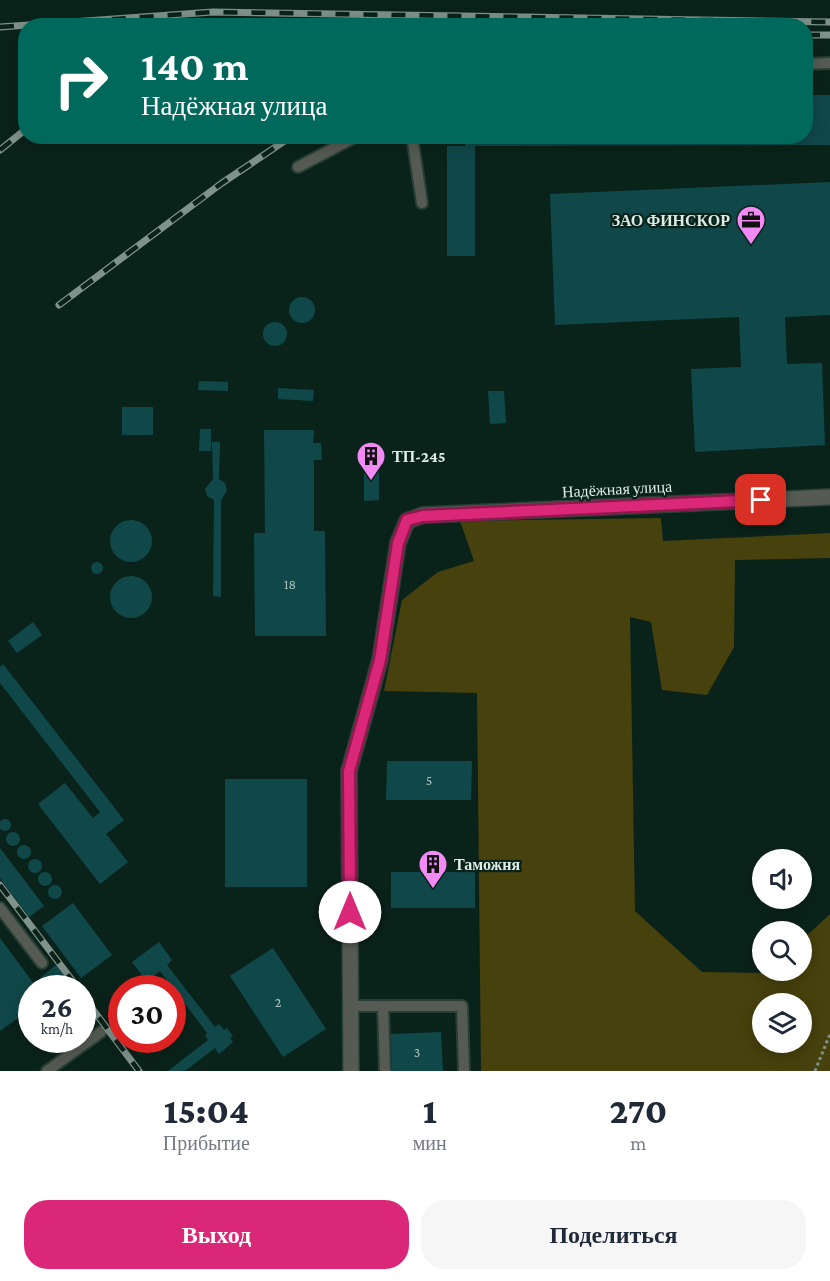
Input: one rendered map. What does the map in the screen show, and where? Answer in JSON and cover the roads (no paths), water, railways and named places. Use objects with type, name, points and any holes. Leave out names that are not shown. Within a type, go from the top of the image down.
[{"type":"street","name":"Надёжная улица","points":[[351,1006],[349,771],[380,660],[398,543],[407,520],[433,515],[830,497]]},
{"type":"street","points":[[351,1006],[351,1071]]},
{"type":"lane","points":[[813,63],[830,63]]},
{"type":"lane","points":[[298,167],[342,144]]},
{"type":"lane","points":[[413,144],[422,203]]},
{"type":"lane","points":[[0,908],[42,963]]},
{"type":"lane","points":[[351,1006],[462,1006],[464,1071]]},
{"type":"lane","points":[[383,1006],[385,1071]]},
{"type":"lane","points":[[47,1071],[100,1032]]},
{"type":"railway","points":[[128,18],[213,12],[583,18]]},
{"type":"railway","points":[[813,22],[830,22]]},
{"type":"railway","points":[[0,27],[18,26]]},
{"type":"railway","points":[[813,35],[830,35]]},
{"type":"railway","points":[[0,150],[18,135]]},
{"type":"railway","points":[[59,305],[222,183],[280,144]]},
{"type":"railway","points":[[0,885],[68,975]]},
{"type":"railway","points":[[96,1014],[139,1071]]},
{"type":"place","name":"ЗАО ФИНСКОР","points":[[751,246]]},
{"type":"place","name":"ТП-245","points":[[371,482]]},
{"type":"place","name":"Таможня","points":[[433,890]]}]
